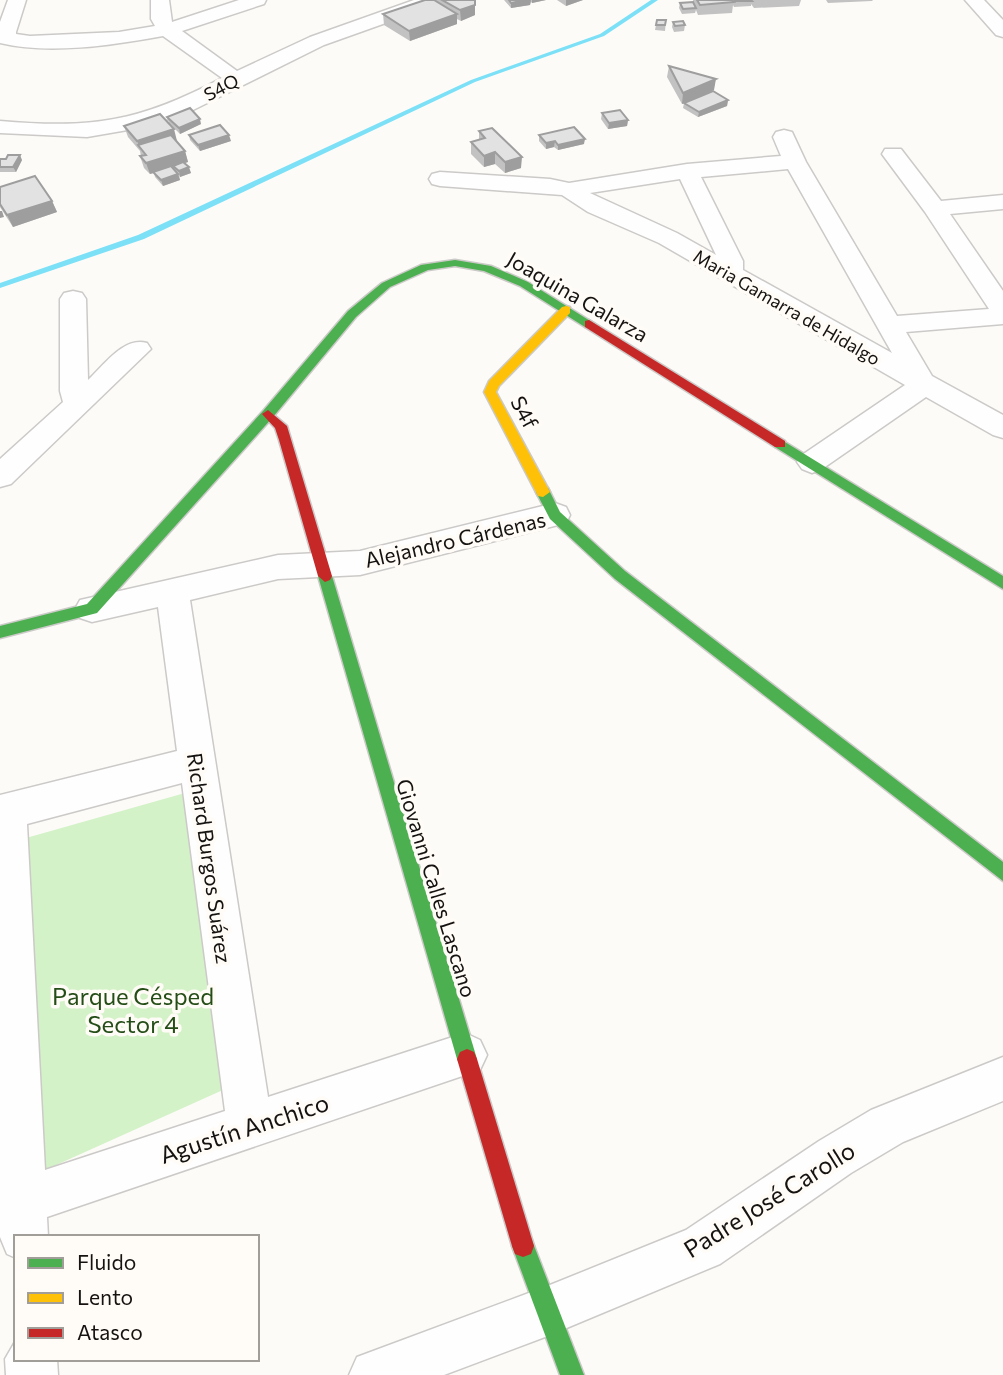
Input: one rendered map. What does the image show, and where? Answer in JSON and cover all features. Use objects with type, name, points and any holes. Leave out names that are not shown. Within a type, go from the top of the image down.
[{"type":"street","points":[[17,0],[6,32],[7,38],[30,42],[119,38],[167,30],[257,0]]},
{"type":"street","points":[[160,0],[160,19],[167,30],[236,79]]},
{"type":"street","name":"S4Q","points":[[0,127],[87,131],[137,122],[184,107],[317,41],[432,0]]},
{"type":"street","points":[[978,4],[1003,8]]},
{"type":"street","points":[[978,4],[1003,31]]},
{"type":"street","points":[[784,137],[795,162],[924,385],[812,462]]},
{"type":"street","points":[[893,154],[935,209],[1003,310]]},
{"type":"street","points":[[440,179],[550,186],[569,190],[687,171],[795,162]]},
{"type":"street","points":[[687,171],[731,261],[732,270],[728,274]]},
{"type":"street","name":"Maria Gamarra de Hidalgo","points":[[569,190],[596,207],[668,238],[1003,428]]},
{"type":"street","points":[[935,209],[1003,202]]},
{"type":"street","name":"Joaquina Galarza","points":[[92,609],[268,414],[364,302],[398,279],[425,267],[455,263],[487,268],[524,284],[1003,583]]},
{"type":"street","points":[[73,299],[74,391],[78,403]]},
{"type":"street","name":"S4f","points":[[555,515],[490,392],[493,384],[566,310]]},
{"type":"street","points":[[888,325],[1003,316]]},
{"type":"street","points":[[0,476],[138,349]]},
{"type":"street","name":"Giovanni Calles Lascano","points":[[268,414],[281,426],[286,440],[359,701],[465,1055],[545,1312],[572,1375]]},
{"type":"street","name":"Alejandro Cárdenas","points":[[0,632],[278,567],[359,563],[555,515],[620,575],[1003,873]]},
{"type":"street","name":"Richard Burgos Suárez","points":[[172,590],[250,1125]]},
{"type":"street","points":[[24,1219],[3,812],[196,763]]},
{"type":"street","name":"Agustín Anchico","points":[[24,1219],[250,1125],[465,1055]]},
{"type":"street","name":"Padre José Carollo","points":[[375,1375],[545,1312],[703,1247],[835,1157],[887,1126],[1003,1079]]},
{"type":"green space","name":"Parque Césped Sector 4","points":[[199,789],[254,1076],[34,1175],[19,840]]},
{"type":"building","points":[[425,0],[434,0],[457,14],[409,31],[383,14]]},
{"type":"building","points":[[442,0],[475,0],[475,5],[460,10]]},
{"type":"building","points":[[697,0],[732,0],[734,2],[700,5]]},
{"type":"building","points":[[693,2],[696,8],[683,9],[680,3]]},
{"type":"building","points":[[657,20],[666,20],[665,25],[656,25]]},
{"type":"building","points":[[683,21],[685,25],[675,26],[673,22]]},
{"type":"building","points":[[669,66],[716,79],[683,93]]},
{"type":"building","points":[[713,91],[728,100],[699,112],[684,103]]},
{"type":"building","points":[[190,108],[200,119],[179,128],[167,117]]},
{"type":"building","points":[[620,110],[628,120],[609,123],[602,113]]},
{"type":"building","points":[[160,114],[174,129],[137,141],[124,126]]},
{"type":"building","points":[[220,125],[229,135],[198,145],[189,135]]},
{"type":"building","points":[[574,127],[585,139],[558,145],[555,141],[546,143],[539,135]]},
{"type":"building","points":[[492,128],[522,157],[505,162],[495,152],[484,156],[471,142],[485,138],[479,131]]},
{"type":"building","points":[[171,135],[185,151],[146,163],[140,156],[146,155],[138,145]]},
{"type":"building","points":[[8,155],[20,155],[13,167],[0,167],[0,159],[6,159]]},
{"type":"building","points":[[183,162],[189,167],[179,171],[173,166]]},
{"type":"building","points":[[171,166],[178,174],[161,180],[153,172]]},
{"type":"building","points":[[35,176],[52,201],[7,215],[0,204],[0,187]]},
{"type":"waterway","points":[[0,286],[141,237],[473,81],[602,35],[655,0]]},
{"type":"traffic: fast","points":[[0,632],[92,609],[268,414],[352,314],[386,285],[425,267],[455,263],[487,268],[524,284],[589,324]]},
{"type":"traffic: fast","points":[[780,444],[1003,583]]},
{"type":"traffic: fast","points":[[543,492],[555,515],[620,575],[1003,873]]},
{"type":"traffic: fast","points":[[325,576],[467,1059]]},
{"type":"traffic: fast","points":[[523,1246],[572,1375]]},
{"type":"traffic: slow","points":[[543,492],[490,392],[493,384],[566,310]]},
{"type":"traffic: jam","points":[[589,324],[780,444]]},
{"type":"traffic: jam","points":[[268,414],[281,426],[286,440],[325,576]]},
{"type":"traffic: jam","points":[[467,1059],[523,1246]]}]
